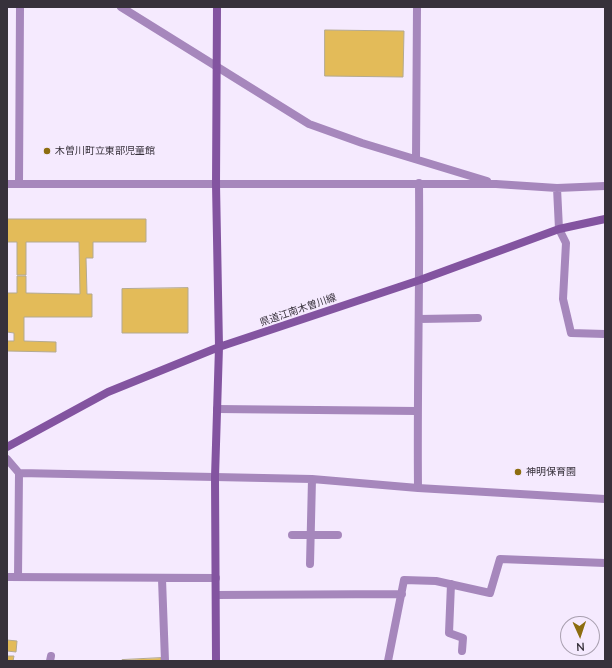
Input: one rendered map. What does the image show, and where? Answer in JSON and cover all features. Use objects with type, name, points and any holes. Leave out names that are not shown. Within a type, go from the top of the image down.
[{"type":"street","points":[[19,184],[20,7]]},
{"type":"street","points":[[121,7],[309,124],[362,143],[496,184]]},
{"type":"street","points":[[216,661],[214,477],[219,347],[216,184],[217,7]]},
{"type":"street","points":[[416,7],[416,159]]},
{"type":"street","points":[[7,184],[419,183],[496,184],[557,188],[605,186]]},
{"type":"street","points":[[418,488],[417,411],[420,280],[419,183]]},
{"type":"street","points":[[557,188],[559,229],[566,244],[564,299],[571,333],[605,334]]},
{"type":"street","name":"県道江南木曽川線","points":[[7,447],[108,392],[219,347],[420,280],[559,229],[605,219]]},
{"type":"street","points":[[419,319],[478,318]]},
{"type":"street","points":[[217,409],[417,411]]},
{"type":"street","points":[[7,459],[19,473],[18,577]]},
{"type":"street","points":[[19,473],[312,479],[418,488],[605,499]]},
{"type":"street","points":[[310,564],[312,479]]},
{"type":"street","points":[[292,535],[338,535]]},
{"type":"street","points":[[388,661],[404,580],[436,581],[490,593],[500,559],[605,563]]},
{"type":"street","points":[[7,577],[216,578]]},
{"type":"street","points":[[162,578],[166,661]]},
{"type":"street","points":[[451,584],[449,633],[463,638],[462,651]]},
{"type":"street","points":[[216,595],[402,594]]},
{"type":"building","points":[[325,30],[404,31],[403,77],[325,76]]},
{"type":"building","points":[[7,219],[146,219],[146,242],[93,242],[93,258],[86,258],[87,294],[92,294],[92,317],[24,317],[24,341],[56,342],[56,352],[7,351],[7,341],[14,341],[14,333],[7,332],[7,293],[17,293],[17,276],[26,276],[26,293],[80,294],[79,242],[26,242],[26,275],[17,275],[17,242],[7,242]]},
{"type":"building","points":[[188,288],[188,333],[122,333],[122,289]]},
{"type":"building","points":[[7,640],[17,641],[16,652],[7,651]]},
{"type":"building","points":[[7,656],[14,656],[13,661],[7,661]]},
{"type":"building","points":[[161,658],[161,661],[122,661],[122,660]]},
{"type":"place","name":"木曽川町立東部児童館","points":[[47,151]]},
{"type":"place","name":"神明保育園","points":[[518,472]]}]
